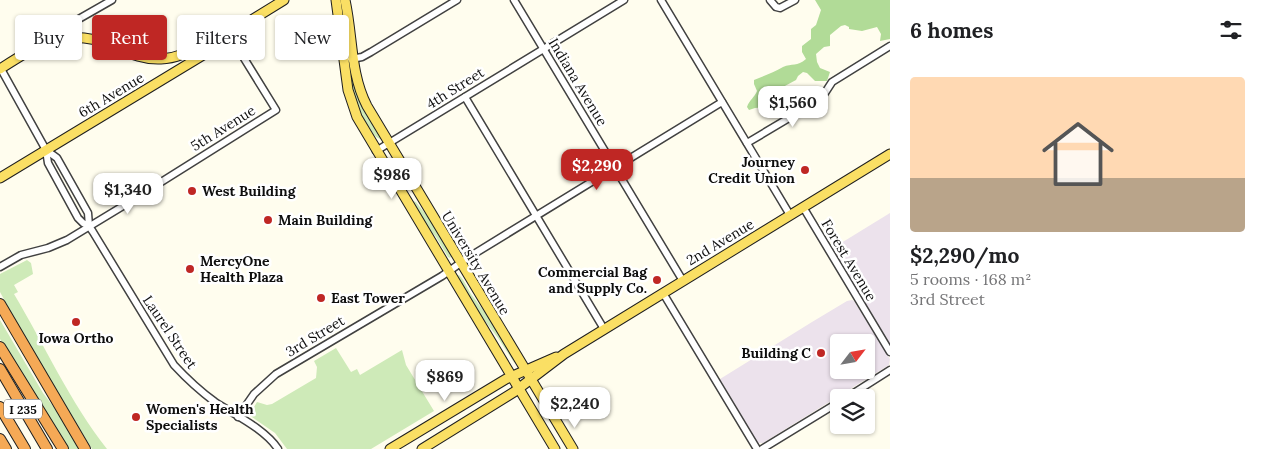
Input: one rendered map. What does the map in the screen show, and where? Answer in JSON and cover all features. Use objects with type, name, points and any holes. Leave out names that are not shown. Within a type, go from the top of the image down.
[{"type":"highway","points":[[0,304],[86,449]]},
{"type":"highway","points":[[0,347],[63,449]]},
{"type":"highway","name":"I 235","points":[[0,369],[47,449]]},
{"type":"highway","name":"I 235","points":[[0,407],[25,449]]},
{"type":"highway","points":[[0,439],[6,449]]},
{"type":"main road","name":"6th Avenue","points":[[260,15],[284,0]]},
{"type":"main road","name":"University Avenue","points":[[336,0],[339,15]]},
{"type":"main road","name":"University Avenue","points":[[345,0],[346,15]]},
{"type":"main road","points":[[82,38],[91,38],[139,57],[161,59],[177,56]]},
{"type":"main road","points":[[0,69],[15,60]]},
{"type":"main road","name":"6th Avenue","points":[[0,178],[195,60]]},
{"type":"main road","name":"University Avenue","points":[[348,60],[362,94],[389,143],[572,449]]},
{"type":"main road","name":"University Avenue","points":[[348,60],[348,90],[353,108],[362,127],[555,449]]},
{"type":"main road","name":"2nd Avenue","points":[[422,449],[531,380],[564,354],[890,154]]},
{"type":"main road","name":"2nd Avenue","points":[[390,449],[511,377],[564,354]]},
{"type":"main road","points":[[403,442],[422,449]]},
{"type":"street","points":[[82,18],[112,0]]},
{"type":"street","points":[[349,59],[362,57],[372,52],[457,0]]},
{"type":"street","name":"Indiana Avenue","points":[[514,0],[683,281]]},
{"type":"street","name":"4th Street","points":[[376,150],[624,0]]},
{"type":"street","points":[[661,0],[790,215]]},
{"type":"street","points":[[771,2],[780,8],[795,0]]},
{"type":"street","points":[[747,143],[821,99],[832,82],[890,46]]},
{"type":"street","name":"5th Avenue","points":[[0,267],[21,256],[61,243],[276,110],[245,60]]},
{"type":"street","name":"Laurel Street","points":[[0,69],[46,150],[48,163],[78,218],[89,226]]},
{"type":"street","points":[[466,97],[604,329]]},
{"type":"street","name":"3rd Street","points":[[238,417],[254,394],[276,374],[449,272],[536,215],[722,102]]},
{"type":"street","name":"Laurel Street","points":[[46,150],[57,158],[88,213],[89,226],[174,365],[204,394],[269,438],[278,449]]},
{"type":"street","name":"Forest Avenue","points":[[803,207],[890,352]]},
{"type":"street","points":[[662,293],[757,449]]},
{"type":"street","points":[[860,389],[890,370]]},
{"type":"street","points":[[762,449],[830,407]]},
{"type":"shaded area","points":[[890,213],[890,344],[833,248]]},
{"type":"shaded area","points":[[847,301],[854,301],[874,334],[830,334],[830,379],[866,379],[850,389],[830,389],[830,402],[763,443],[758,443],[720,379]]},
{"type":"shaded area","points":[[875,335],[890,359],[889,365],[875,374]]},
{"type":"green space","points":[[815,0],[890,0],[890,39],[880,41],[881,34],[877,27],[862,31],[849,29],[845,25],[841,26],[830,35],[830,46],[824,47],[816,54],[820,68],[830,72],[827,81],[815,81],[807,73],[803,72],[796,80],[783,87],[785,93],[776,98],[779,101],[776,106],[749,110],[747,107],[757,91],[754,80],[806,59],[802,52],[802,46],[811,39],[811,29],[816,25],[821,10]]},
{"type":"green space","points":[[352,74],[381,137],[380,139],[376,137],[358,109],[349,75]]},
{"type":"green space","points":[[413,201],[416,202],[431,221],[452,255],[450,258],[424,223]]},
{"type":"green space","points":[[27,260],[31,263],[33,274],[14,285],[18,292],[14,294],[69,393],[107,449],[92,449],[24,336],[0,292],[0,274]]},
{"type":"green space","points":[[459,275],[497,329],[515,364],[475,308],[457,276]]},
{"type":"green space","points":[[0,320],[43,393],[62,418],[81,449],[68,449],[0,339]]},
{"type":"green space","points":[[336,348],[351,372],[357,369],[360,375],[402,350],[406,365],[434,411],[371,449],[287,449],[275,433],[249,415],[257,402],[267,405],[272,404],[316,378],[317,367],[314,361]]},
{"type":"place","name":"Journey Credit Union","points":[[805,170]]},
{"type":"place","name":"West Building","points":[[192,191]]},
{"type":"place","name":"Main Building","points":[[268,220]]},
{"type":"place","name":"MercyOne Health Plaza","points":[[190,269]]},
{"type":"place","name":"Commercial Bag and Supply Co.","points":[[657,280]]},
{"type":"place","name":"East Tower","points":[[321,298]]},
{"type":"place","name":"Iowa Ortho","points":[[76,322]]},
{"type":"place","name":"Building C","points":[[821,353]]},
{"type":"place","name":"Women's Health Specialists","points":[[136,417]]}]
